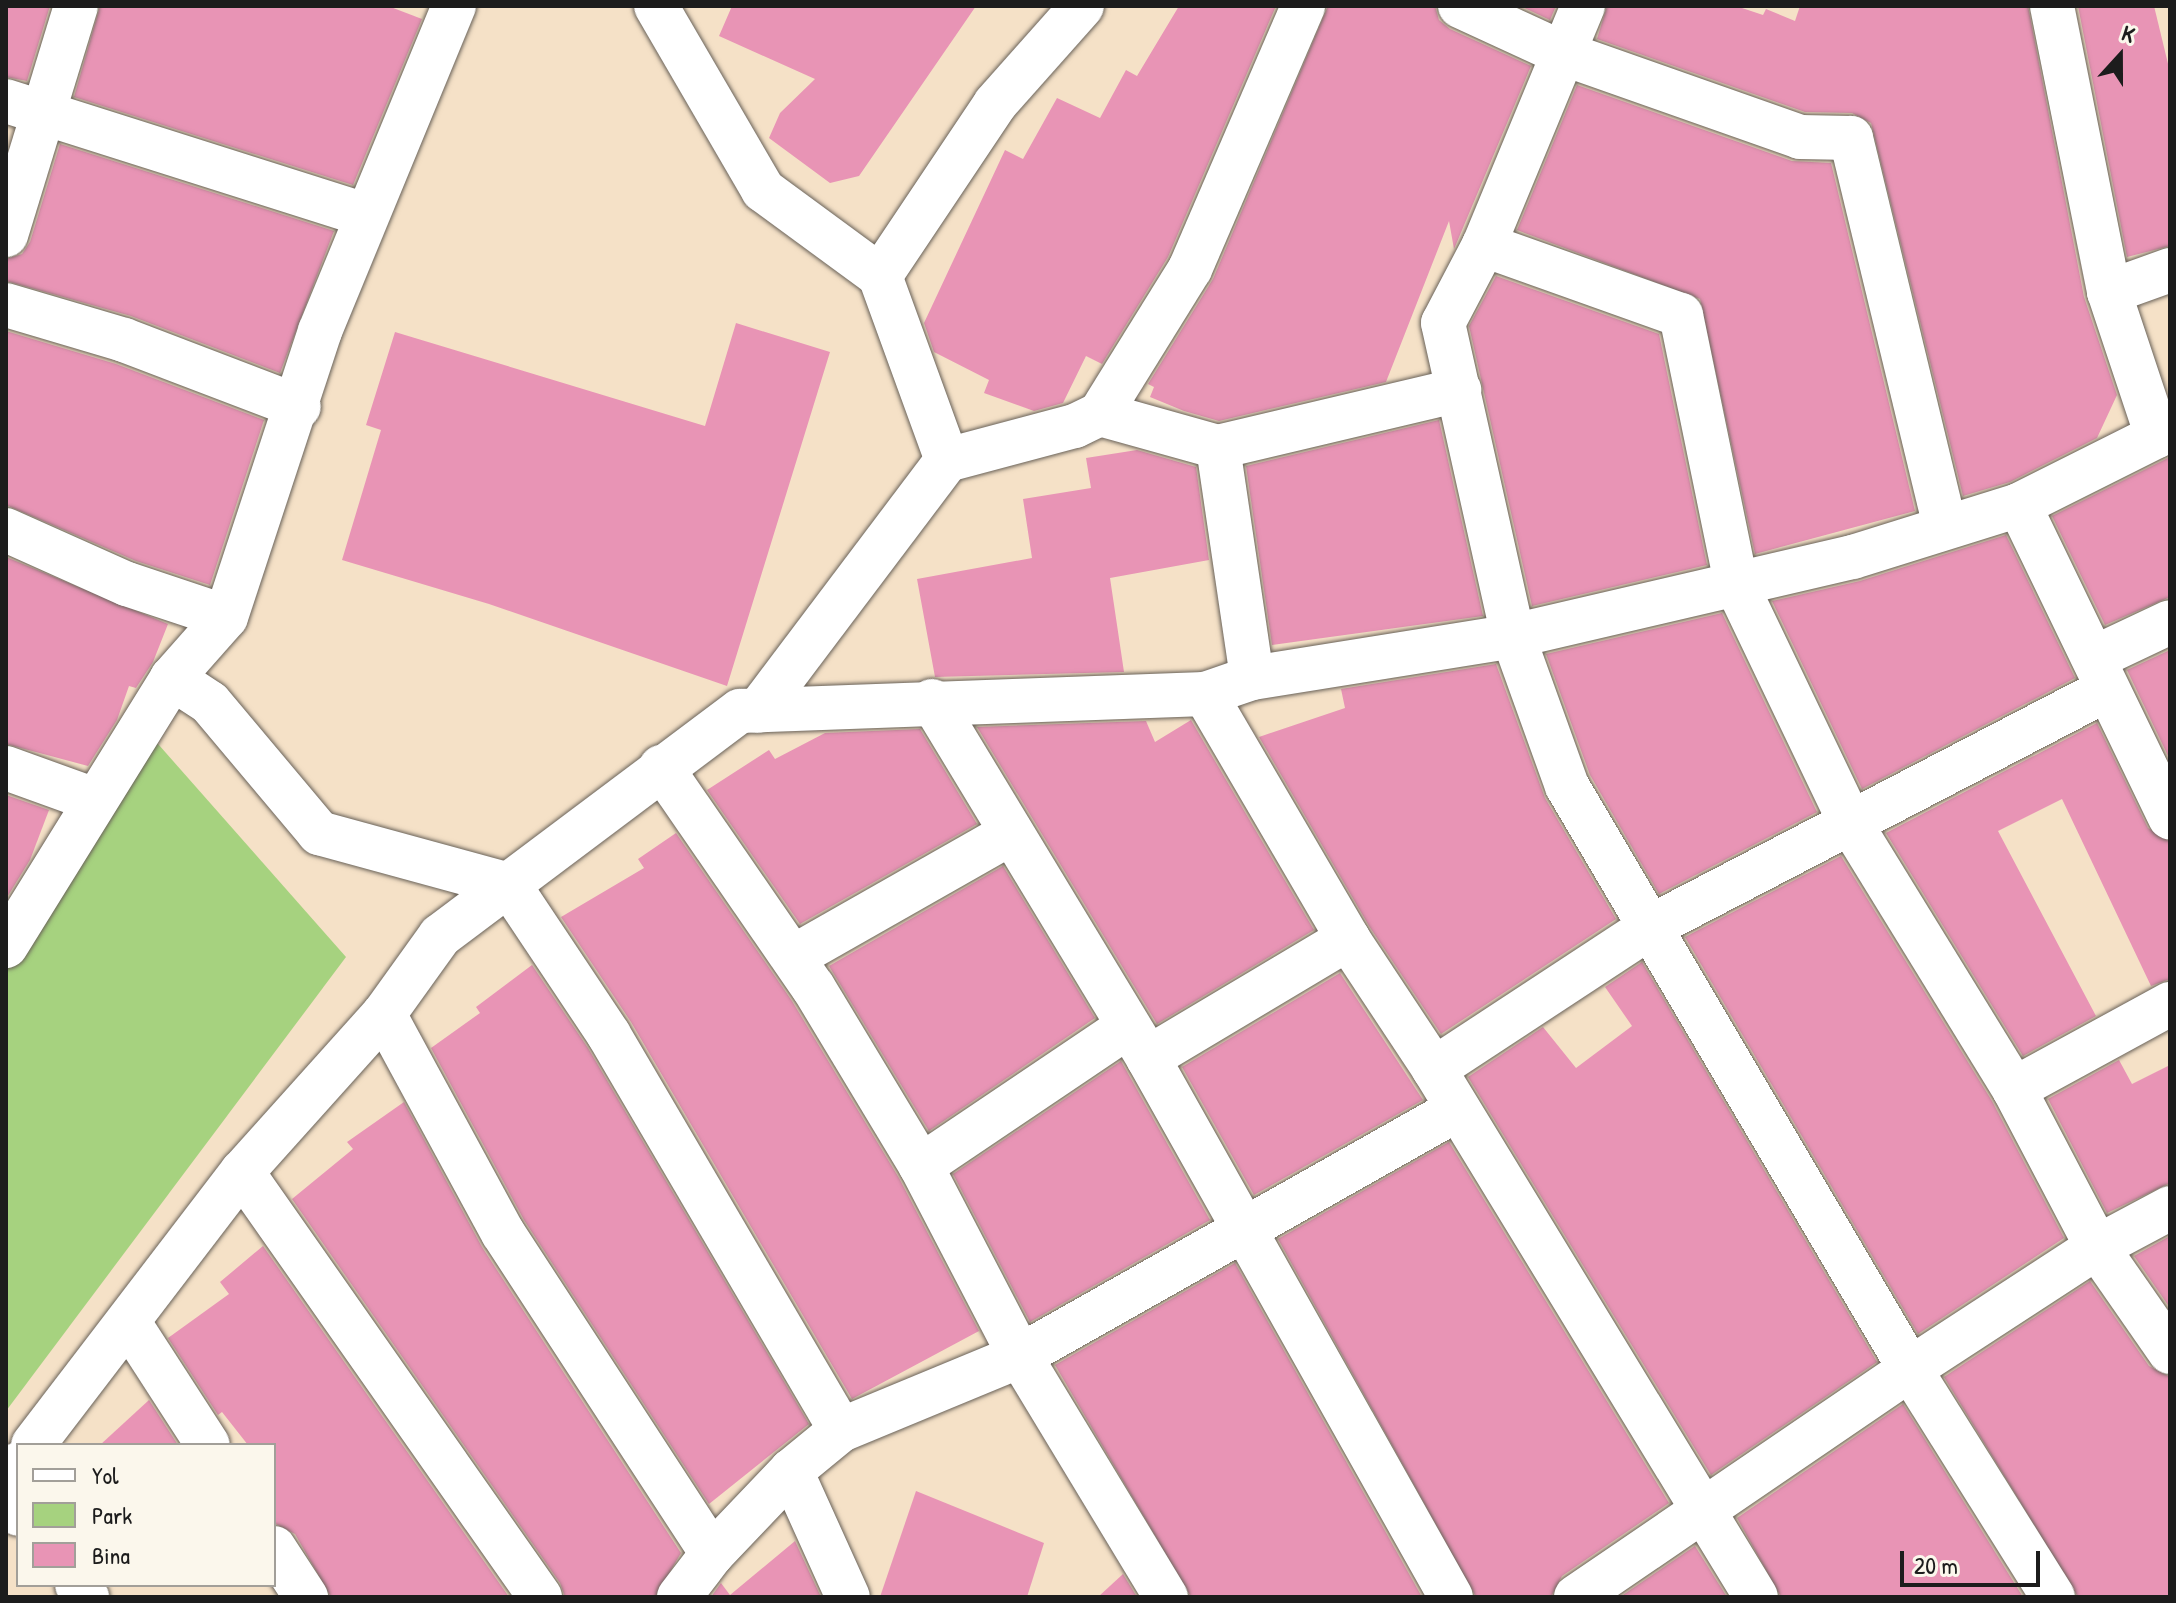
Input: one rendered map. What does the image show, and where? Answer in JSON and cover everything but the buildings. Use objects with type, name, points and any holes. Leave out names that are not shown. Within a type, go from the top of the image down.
[{"type":"street","points":[[6,235],[24,107],[76,6]]},
{"type":"street","points":[[6,946],[172,678],[226,617],[299,407],[320,331],[365,215],[454,6]]},
{"type":"street","points":[[656,6],[763,190],[880,276],[947,460]]},
{"type":"street","points":[[880,276],[995,104],[1082,6]]},
{"type":"street","points":[[758,711],[947,460],[1075,426],[1100,414],[1190,269],[1303,6]]},
{"type":"street","points":[[1460,6],[1562,53],[1800,137],[1851,138],[1945,527]]},
{"type":"street","points":[[1583,6],[1484,245],[1443,323],[1513,636],[1567,786],[1910,1369],[2053,1597]]},
{"type":"street","points":[[35,1443],[242,1172],[384,1014],[440,936],[661,767],[740,711],[932,701],[1205,694],[1252,678],[1513,636],[1853,557],[2019,505],[2164,434],[2109,292],[2052,6]]},
{"type":"street","points":[[24,107],[365,215]]},
{"type":"street","points":[[1484,245],[1681,315],[1736,584],[1851,824],[2014,1089],[2097,1247],[2170,1352]]},
{"type":"street","points":[[2109,292],[2170,270]]},
{"type":"street","points":[[6,305],[124,340],[299,407]]},
{"type":"street","points":[[1100,414],[1218,447],[1459,390]]},
{"type":"street","points":[[1218,447],[1252,678]]},
{"type":"street","points":[[2019,505],[2170,816]]},
{"type":"street","points":[[6,530],[127,584],[226,617]]},
{"type":"street","points":[[1434,1069],[1650,927],[1851,824],[2100,674],[2170,622]]},
{"type":"street","points":[[172,678],[210,703],[319,833],[509,885],[609,1035],[841,1430]]},
{"type":"street","points":[[1205,694],[1348,939],[1434,1069],[1456,1110],[1756,1597]]},
{"type":"street","points":[[932,701],[1138,1043],[1451,1597]]},
{"type":"street","points":[[661,767],[793,957],[921,1166],[1020,1356],[1166,1597]]},
{"type":"street","points":[[6,768],[95,800]]},
{"type":"street","points":[[793,957],[1011,833]]},
{"type":"street","points":[[921,1166],[1138,1043],[1348,939]]},
{"type":"street","points":[[2014,1089],[2170,1004]]},
{"type":"street","points":[[384,1014],[503,1233],[712,1554]]},
{"type":"street","points":[[679,1597],[712,1554],[791,1471],[841,1430],[1020,1356],[1456,1110]]},
{"type":"street","points":[[242,1172],[540,1597]]},
{"type":"street","points":[[1576,1597],[1706,1512],[1910,1369],[2097,1247],[2170,1208]]},
{"type":"street","points":[[129,1323],[207,1443]]},
{"type":"street","points":[[791,1471],[848,1597]]},
{"type":"street","points":[[276,1551],[306,1597]]},
{"type":"green space","points":[[151,736],[346,957],[6,1411],[6,968]]}]
